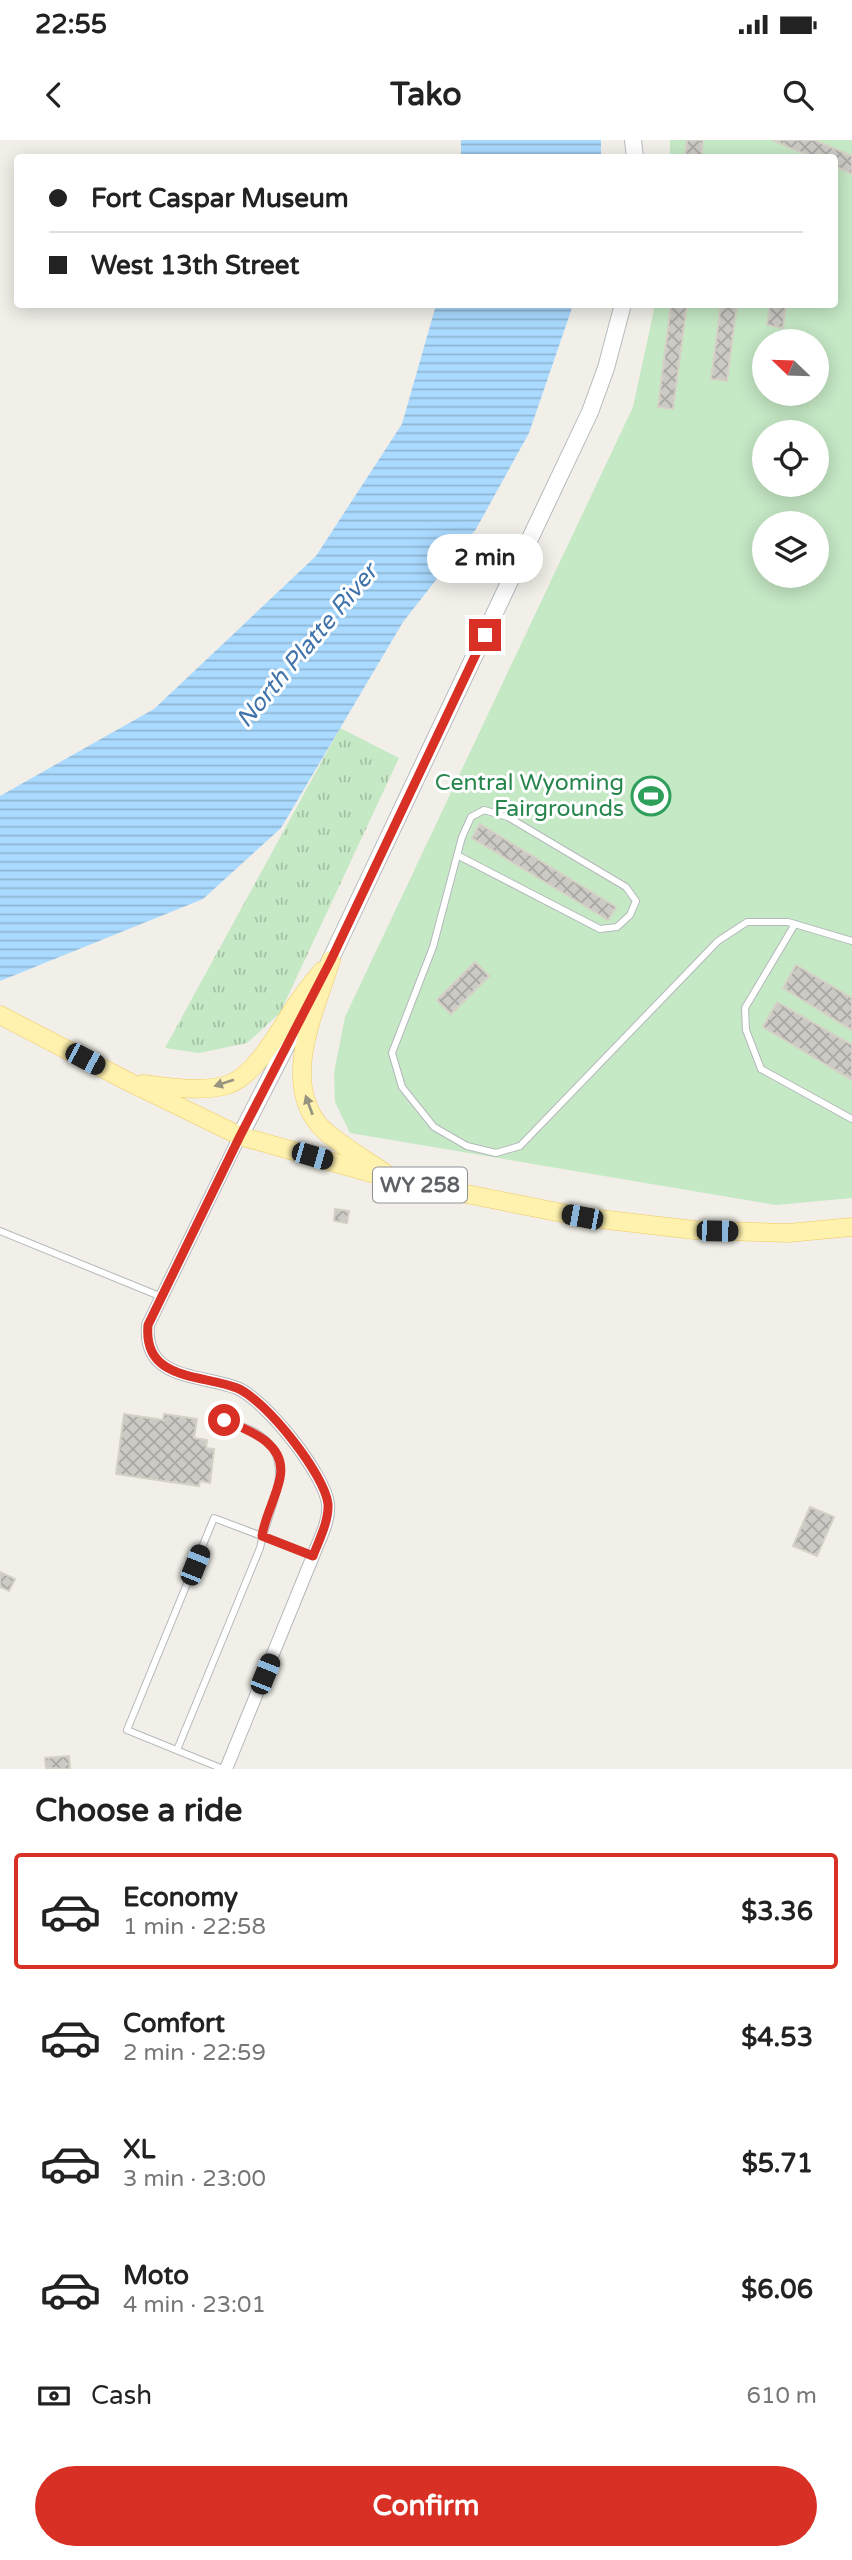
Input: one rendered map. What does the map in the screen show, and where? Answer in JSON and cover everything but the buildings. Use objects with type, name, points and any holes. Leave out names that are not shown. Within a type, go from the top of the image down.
[{"type":"main road","points":[[240,1136],[331,960],[590,412],[606,368],[622,308]]},
{"type":"main road","points":[[131,1083],[174,1088],[209,1087],[230,1083],[251,1067],[273,1043],[297,1004],[331,960]]},
{"type":"main road","points":[[331,960],[304,1046],[301,1078],[309,1111],[321,1128],[396,1180]]},
{"type":"main road","name":"WY 258","points":[[0,1014],[131,1083],[240,1136],[396,1180],[582,1217],[694,1230],[788,1233],[852,1227]]},
{"type":"street","points":[[225,1769],[313,1556],[325,1525],[328,1507],[325,1490],[317,1474],[276,1420],[250,1396],[238,1389],[176,1373],[152,1354],[147,1341],[148,1325],[240,1136]]},
{"type":"lane","points":[[457,855],[600,929],[617,927],[630,915],[636,901],[626,887],[508,817],[484,810],[471,817],[457,855],[433,947],[392,1053],[402,1087],[434,1127],[467,1146],[496,1153],[520,1146],[718,941],[747,922],[788,922],[852,941]]},
{"type":"lane","points":[[795,924],[745,1008],[746,1030],[761,1069],[852,1119]]},
{"type":"lane","points":[[0,1231],[162,1297]]},
{"type":"lane","points":[[177,1750],[260,1548],[281,1475],[279,1461],[272,1446],[255,1432],[224,1420]]},
{"type":"lane","points":[[225,1769],[127,1730],[214,1518],[313,1556]]},
{"type":"green space","name":"Central Wyoming Fairgrounds","points":[[670,140],[852,140],[852,1198],[776,1205],[350,1133],[335,1102],[334,1073],[345,1017],[633,407],[654,308],[838,308],[838,154],[670,154]]},
{"type":"green space","points":[[340,728],[399,758],[280,1013],[247,1043],[199,1053],[165,1048]]},
{"type":"water","points":[[461,140],[601,140],[601,154],[461,154]]},
{"type":"water","name":"North Platte River","points":[[435,308],[572,308],[529,433],[476,529],[403,622],[281,828],[203,899],[0,981],[0,796],[154,709],[316,556],[402,424]]},
{"type":"place","name":"Central Wyoming Fairgrounds","points":[[651,796]]},
{"type":"route","points":[[224,1420],[255,1432],[272,1446],[279,1461],[281,1475],[262,1536],[313,1556],[325,1525],[328,1507],[325,1490],[317,1474],[276,1420],[250,1396],[238,1389],[176,1373],[162,1364],[152,1354],[147,1341],[148,1325],[240,1136],[331,960],[485,635]]}]
